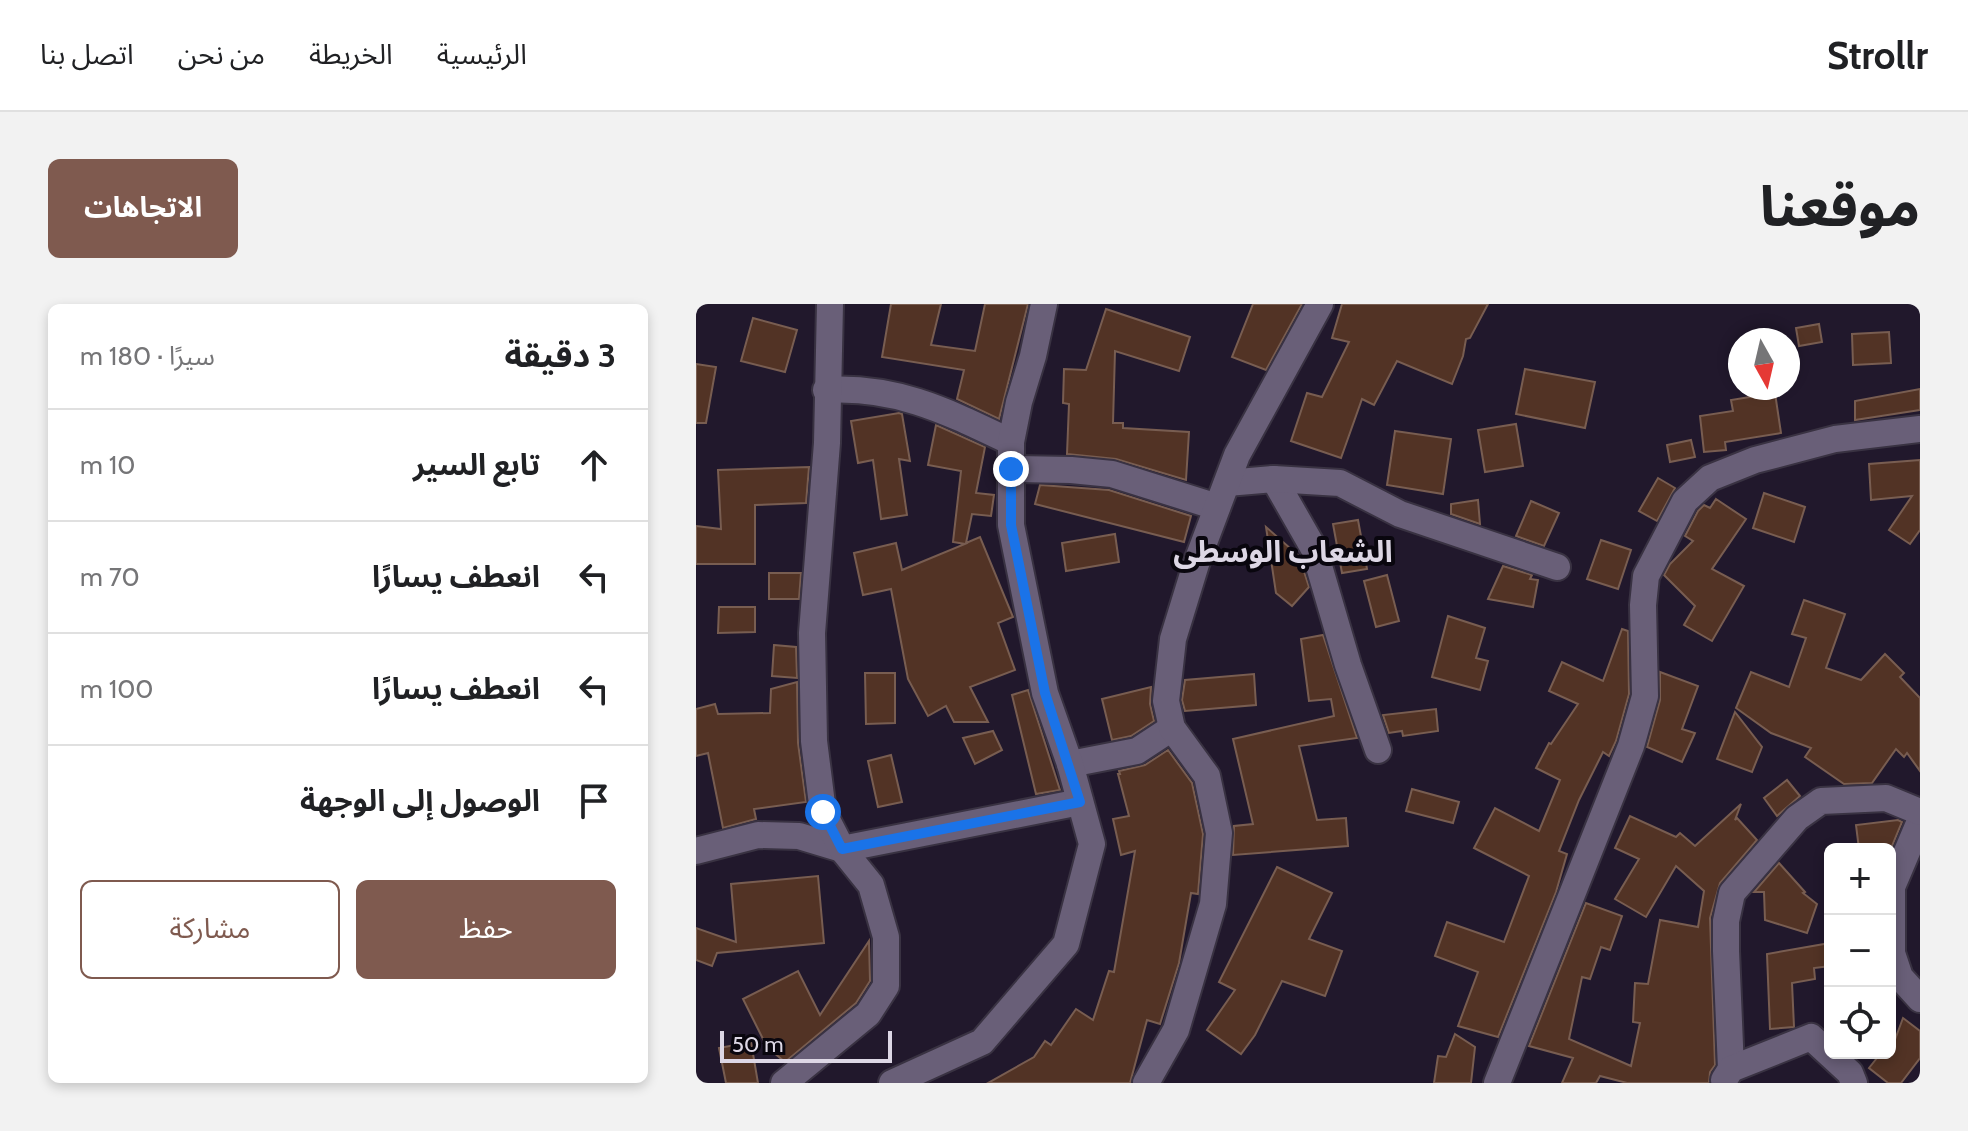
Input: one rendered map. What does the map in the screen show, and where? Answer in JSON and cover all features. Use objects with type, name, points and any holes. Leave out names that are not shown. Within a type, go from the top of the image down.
[{"type":"street","points":[[784,1083],[868,1014],[886,986],[886,937],[871,885],[842,849],[823,812],[814,741],[812,633],[827,443],[830,304]]},
{"type":"street","points":[[892,1083],[982,1042],[1066,944],[1092,844],[1070,764],[1045,693],[1011,525],[1011,442],[1044,304]]},
{"type":"street","points":[[1146,1083],[1176,1030],[1209,918],[1219,833],[1207,776],[1172,728],[1166,701],[1173,639],[1196,564],[1237,455],[1320,304]]},
{"type":"street","points":[[826,390],[857,388],[897,395],[947,412],[1011,442]]},
{"type":"street","points":[[1497,1083],[1631,746],[1645,696],[1643,605],[1646,576],[1685,501],[1710,478],[1755,460],[1835,439],[1920,429]]},
{"type":"street","points":[[1011,469],[1112,474],[1222,495],[1274,479],[1340,483],[1400,514],[1557,567]]},
{"type":"street","points":[[1274,479],[1314,549],[1348,665],[1378,750]]},
{"type":"street","points":[[1070,764],[1137,751],[1172,728]]},
{"type":"street","points":[[1854,1083],[1850,1073],[1811,1037],[1727,1076],[1726,921],[1732,893],[1797,818],[1821,801],[1886,798],[1920,812]]},
{"type":"street","points":[[696,851],[758,835],[799,836],[842,849],[1080,802]]},
{"type":"street","points":[[1920,821],[1892,887],[1892,953],[1900,977],[1920,999]]},
{"type":"building","points":[[891,304],[941,304],[931,345],[975,351],[985,304],[1028,304],[999,419],[957,399],[964,370],[882,357]]},
{"type":"building","points":[[1253,304],[1302,304],[1266,370],[1232,357]]},
{"type":"building","points":[[1342,304],[1488,304],[1470,338],[1466,339],[1452,384],[1397,361],[1374,405],[1362,399],[1341,458],[1291,441],[1307,393],[1322,397],[1349,342],[1332,338]]},
{"type":"building","points":[[1106,309],[1190,337],[1179,371],[1115,351],[1113,423],[1123,423],[1123,428],[1189,432],[1186,480],[1116,459],[1067,454],[1069,404],[1063,403],[1064,369],[1086,370]]},
{"type":"building","points":[[753,318],[797,330],[785,372],[741,361]]},
{"type":"building","points":[[1819,324],[1822,342],[1800,346],[1800,328],[1796,328]]},
{"type":"building","points":[[1889,332],[1891,363],[1853,365],[1852,334]]},
{"type":"building","points":[[696,364],[716,367],[706,423],[696,423]]},
{"type":"building","points":[[1525,369],[1595,382],[1585,428],[1516,414]]},
{"type":"building","points":[[1920,389],[1920,410],[1855,420],[1855,401]]},
{"type":"building","points":[[1731,400],[1776,400],[1781,433],[1725,442],[1726,450],[1704,452],[1700,416],[1733,411]]},
{"type":"building","points":[[902,414],[910,461],[899,459],[907,515],[881,519],[873,460],[858,463],[851,421]]},
{"type":"building","points":[[1516,424],[1523,466],[1485,472],[1478,430]]},
{"type":"building","points":[[936,425],[985,447],[976,493],[994,495],[991,516],[972,514],[966,543],[980,537],[1013,617],[998,623],[1015,670],[970,687],[988,722],[954,722],[946,706],[928,716],[908,679],[891,589],[863,595],[854,553],[896,543],[902,570],[965,544],[953,542],[961,471],[928,465]]},
{"type":"building","points":[[1395,431],[1451,439],[1443,494],[1387,485]]},
{"type":"building","points":[[1691,440],[1695,457],[1670,462],[1667,445]]},
{"type":"building","points":[[1920,460],[1920,530],[1910,544],[1889,530],[1912,496],[1871,500],[1869,464]]},
{"type":"building","points":[[809,467],[806,503],[755,505],[755,564],[696,564],[696,526],[721,529],[718,470]]},
{"type":"building","points":[[1658,478],[1675,488],[1657,521],[1639,511]]},
{"type":"building","points":[[1040,485],[1109,490],[1191,516],[1184,542],[1035,504]]},
{"type":"building","points":[[1764,493],[1805,507],[1794,542],[1753,528]]},
{"type":"building","points":[[1716,499],[1746,519],[1712,569],[1744,586],[1712,641],[1684,625],[1695,606],[1664,575],[1670,564],[1693,541],[1685,536],[1698,511],[1704,505],[1710,508]]},
{"type":"building","points":[[1478,500],[1480,524],[1451,514],[1451,504]]},
{"type":"building","points":[[1531,501],[1559,513],[1544,546],[1516,536]]},
{"type":"building","points":[[1358,520],[1367,569],[1342,573],[1333,524]]},
{"type":"building","points":[[1266,527],[1299,556],[1309,587],[1292,606],[1276,593]]},
{"type":"building","points":[[1115,534],[1119,562],[1066,571],[1062,543]]},
{"type":"building","points":[[1601,540],[1631,550],[1618,589],[1587,579]]},
{"type":"building","points":[[1503,566],[1532,575],[1530,579],[1538,580],[1533,607],[1488,599]]},
{"type":"building","points":[[769,573],[801,573],[799,599],[769,599]]},
{"type":"building","points":[[1387,575],[1399,621],[1376,627],[1364,581]]},
{"type":"building","points":[[1804,600],[1845,614],[1826,668],[1861,680],[1885,654],[1904,673],[1900,677],[1920,698],[1920,771],[1907,753],[1904,757],[1896,749],[1872,783],[1844,784],[1805,757],[1811,748],[1771,733],[1736,708],[1751,672],[1789,687],[1806,638],[1792,634]]},
{"type":"building","points":[[719,607],[755,607],[755,632],[718,633]]},
{"type":"building","points":[[1448,616],[1485,628],[1476,658],[1488,661],[1480,690],[1432,677]]},
{"type":"building","points":[[1622,629],[1628,631],[1629,694],[1616,741],[1609,756],[1603,752],[1579,800],[1559,851],[1567,854],[1556,892],[1498,1037],[1458,1026],[1478,972],[1435,956],[1447,922],[1504,942],[1529,876],[1474,848],[1495,808],[1539,831],[1560,780],[1536,768],[1549,743],[1578,704],[1549,691],[1562,662],[1603,681]]},
{"type":"building","points":[[1323,635],[1357,738],[1299,746],[1317,820],[1346,818],[1348,846],[1233,855],[1234,826],[1253,824],[1233,739],[1334,716],[1331,699],[1309,701],[1301,639]]},
{"type":"building","points":[[774,645],[796,647],[797,678],[772,676]]},
{"type":"building","points":[[1660,672],[1698,686],[1682,729],[1695,733],[1682,762],[1647,747],[1660,700]]},
{"type":"building","points":[[865,673],[895,673],[895,723],[866,724]]},
{"type":"building","points":[[1254,674],[1256,705],[1185,711],[1182,700],[1185,680]]},
{"type":"building","points":[[797,682],[798,743],[806,802],[754,809],[756,819],[723,828],[708,753],[696,756],[696,709],[715,704],[718,714],[770,713],[771,689]]},
{"type":"building","points":[[1151,687],[1150,704],[1154,721],[1131,736],[1112,740],[1102,699]]},
{"type":"building","points":[[1028,690],[1060,790],[1036,794],[1012,695]]},
{"type":"building","points":[[1436,709],[1438,731],[1403,736],[1402,731],[1389,733],[1383,715]]},
{"type":"building","points":[[1735,712],[1762,747],[1752,772],[1717,759]]},
{"type":"building","points":[[993,731],[1002,750],[975,764],[963,738]]},
{"type":"building","points":[[1168,750],[1192,783],[1203,834],[1198,894],[1191,893],[1179,963],[1160,1024],[1147,1020],[1130,1083],[988,1083],[1034,1057],[1045,1041],[1051,1045],[1076,1009],[1093,1020],[1109,971],[1114,972],[1135,851],[1121,855],[1113,819],[1129,816],[1118,774],[1119,771],[1145,765]]},
{"type":"building","points":[[891,755],[902,802],[878,807],[868,761]]},
{"type":"building","points":[[1787,780],[1800,796],[1777,816],[1764,798]]},
{"type":"building","points":[[1412,789],[1459,802],[1453,823],[1406,811]]},
{"type":"building","points":[[1741,804],[1735,820],[1737,818],[1757,840],[1720,883],[1710,918],[1715,1065],[1710,1072],[1709,1083],[1627,1083],[1600,1076],[1596,1083],[1562,1083],[1573,1058],[1529,1046],[1586,903],[1622,916],[1610,950],[1601,947],[1590,979],[1582,977],[1569,1039],[1631,1066],[1640,1023],[1633,1022],[1635,983],[1648,984],[1660,920],[1698,927],[1704,891],[1676,866],[1646,917],[1615,899],[1639,859],[1615,848],[1630,816],[1676,837],[1680,833],[1695,846]]},
{"type":"building","points":[[1902,822],[1893,843],[1858,843],[1856,825]]},
{"type":"building","points":[[1779,863],[1803,893],[1817,904],[1807,933],[1765,920],[1764,892],[1754,892]]},
{"type":"building","points":[[1277,867],[1332,893],[1309,939],[1342,951],[1325,996],[1282,981],[1255,1035],[1241,1054],[1207,1030],[1235,990],[1219,982]]},
{"type":"building","points":[[818,876],[824,943],[717,953],[712,966],[696,960],[696,928],[736,942],[731,884]]},
{"type":"building","points":[[869,941],[870,981],[856,1003],[785,1062],[767,1047],[743,999],[798,971],[820,1015]]},
{"type":"building","points":[[1824,944],[1824,967],[1814,968],[1815,979],[1792,983],[1794,1027],[1770,1029],[1767,954]]},
{"type":"building","points":[[1903,1018],[1920,1031],[1920,1058],[1901,1083],[1888,1083],[1869,1068],[1876,1059],[1896,1059],[1896,1037]]},
{"type":"building","points":[[1455,1034],[1475,1047],[1471,1083],[1434,1083],[1438,1056],[1446,1057]]},
{"type":"building","points":[[751,1042],[758,1083],[726,1083],[719,1048]]},
{"type":"district","name":"الشعاب الوسطى","points":[[1283,551]]},
{"type":"route","points":[[823,812],[842,849],[1080,802],[1045,693],[1011,525],[1011,469]]}]
